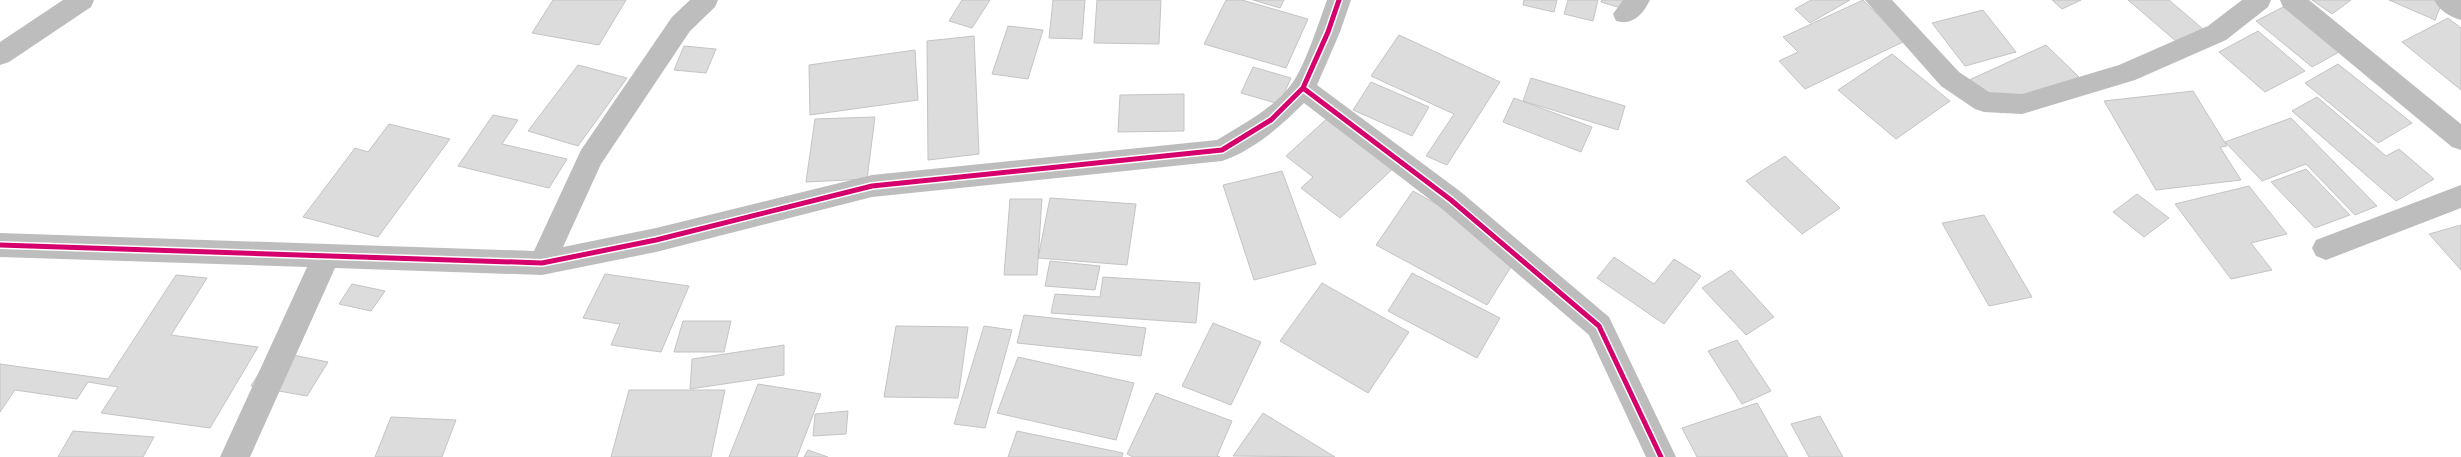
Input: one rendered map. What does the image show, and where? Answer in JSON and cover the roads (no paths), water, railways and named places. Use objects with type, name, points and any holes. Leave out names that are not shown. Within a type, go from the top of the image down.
[{"type":"street","points":[[0,55],[82,0]]},
{"type":"street","points":[[542,263],[590,158],[681,24],[706,0]]},
{"type":"street","points":[[0,245],[542,263],[656,240],[872,186],[1222,150],[1271,120],[1303,88],[1328,32],[1339,0]]},
{"type":"street","points":[[1877,0],[1950,80],[1984,102],[2022,104],[2126,73],[2217,33],[2259,0]]},
{"type":"street","points":[[2292,0],[2458,133]]},
{"type":"street","points":[[2446,0],[2461,11]]},
{"type":"street","points":[[1303,88],[1451,200],[1599,326],[1661,457]]},
{"type":"street","points":[[2326,248],[2461,196]]},
{"type":"street","points":[[235,457],[326,257]]}]
